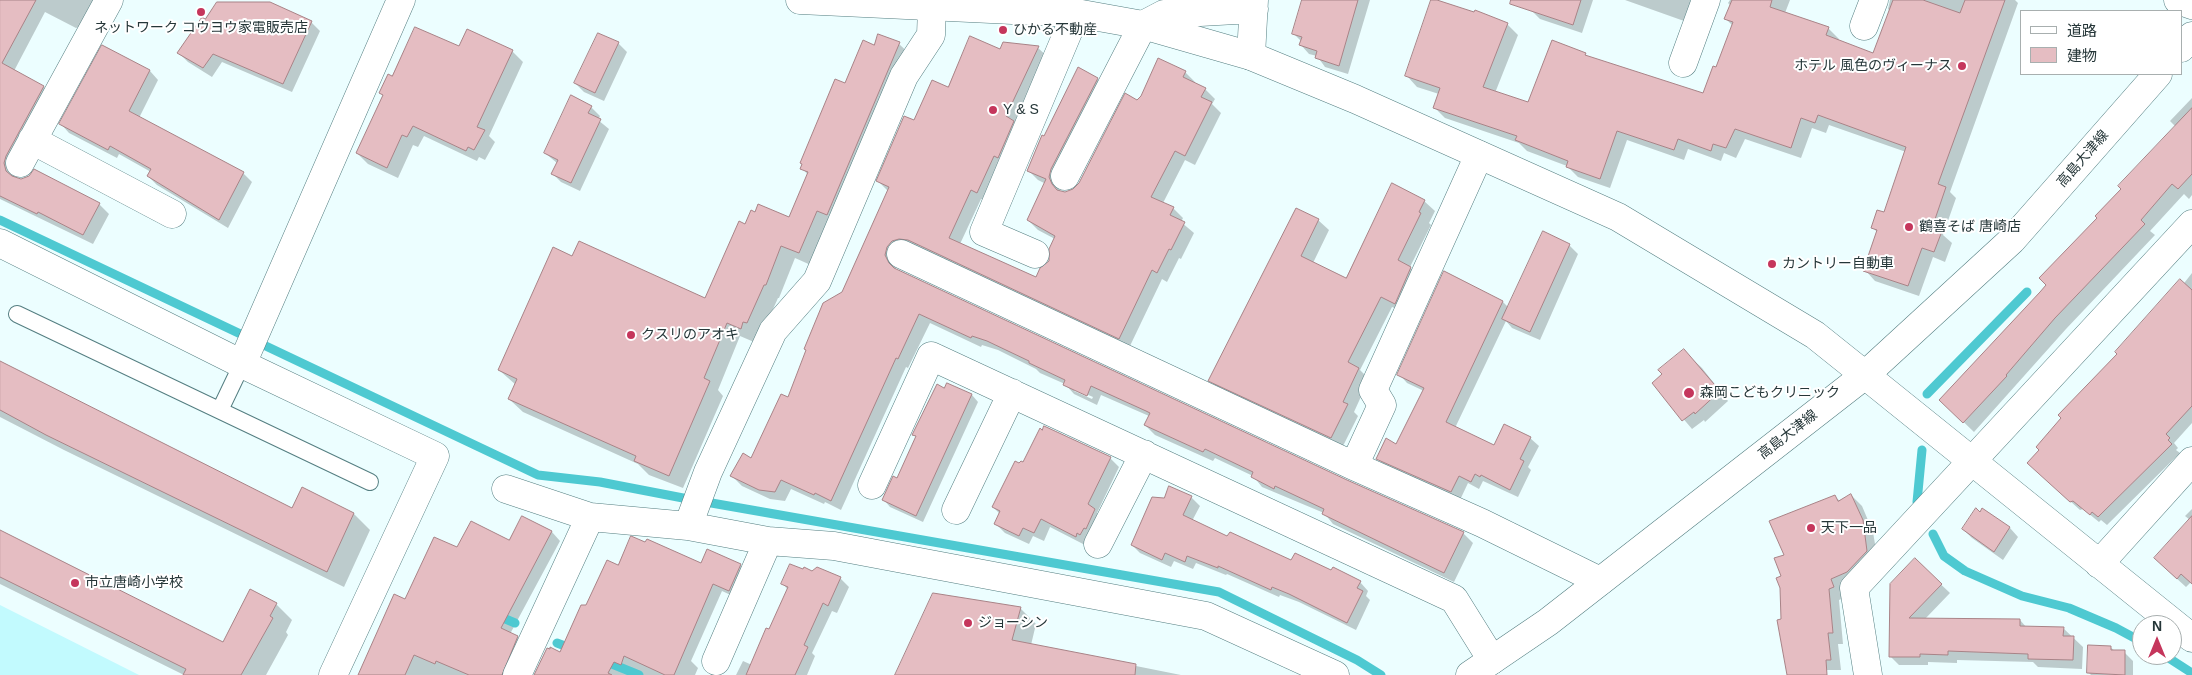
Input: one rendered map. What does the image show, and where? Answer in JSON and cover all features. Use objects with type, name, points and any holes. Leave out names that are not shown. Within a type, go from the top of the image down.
[{"type":"street","points":[[109,0],[26,152],[172,214]]},
{"type":"street","points":[[243,360],[401,0]]},
{"type":"street","points":[[800,0],[933,3],[1076,13],[1143,25],[1251,56],[1355,99],[1618,217],[1815,335],[2192,638]]},
{"type":"street","points":[[1683,63],[1706,0]]},
{"type":"street","points":[[1864,26],[1874,0]]},
{"type":"street","points":[[2178,0],[2192,5]]},
{"type":"street","points":[[689,523],[704,483],[773,331],[817,281],[904,76],[931,35],[933,3]]},
{"type":"street","points":[[1065,176],[1143,25],[1164,14],[1254,5],[1251,56]]},
{"type":"street","points":[[1035,254],[984,232],[1076,13]]},
{"type":"street","points":[[2182,47],[2192,36]]},
{"type":"street","name":"高島大津線","points":[[1481,668],[1548,622],[1865,375],[2012,240],[2157,75]]},
{"type":"street","points":[[1354,466],[1382,405],[1373,390],[1479,155]]},
{"type":"street","points":[[1868,675],[1854,588],[2192,224]]},
{"type":"street","points":[[0,243],[243,360],[435,456],[334,675]]},
{"type":"street","points":[[901,254],[1354,466],[1482,523],[1600,582]]},
{"type":"street","points":[[872,485],[931,356],[1454,599],[1481,668]]},
{"type":"street","points":[[956,510],[1012,393]]},
{"type":"street","points":[[1098,544],[1144,454]]},
{"type":"street","points":[[2099,564],[2192,461]]},
{"type":"street","points":[[506,489],[590,517],[689,523],[768,541],[834,546],[1206,616],[1335,675]]},
{"type":"street","points":[[517,675],[590,517]]},
{"type":"street","points":[[716,662],[768,541]]},
{"type":"lane","points":[[17,314],[370,482]]},
{"type":"lane","points":[[220,410],[243,360]]},
{"type":"shaded area","points":[[0,605],[139,675],[0,675]]},
{"type":"building","points":[[0,0],[36,0],[2,63],[44,86],[6,156],[4,163],[6,171],[12,176],[21,179],[29,176],[34,169],[100,203],[83,235],[38,212],[37,214],[0,196]]},
{"type":"building","points":[[1302,0],[1358,0],[1339,66],[1315,58],[1317,51],[1299,45],[1302,37],[1292,34]]},
{"type":"building","points":[[1431,0],[1437,0],[1474,12],[1475,10],[1508,23],[1483,87],[1528,102],[1552,40],[1586,53],[1585,55],[1703,93],[1713,66],[1716,67],[1733,22],[1724,19],[1732,0],[1772,0],[1770,7],[1829,27],[1826,35],[1873,53],[1893,0],[1923,0],[1960,13],[1965,0],[2005,0],[1938,184],[1946,187],[1932,228],[1942,231],[1934,252],[1922,248],[1908,286],[1863,271],[1877,230],[1871,228],[1877,210],[1884,212],[1906,147],[1818,115],[1815,123],[1801,118],[1791,148],[1735,129],[1726,148],[1713,144],[1711,151],[1678,139],[1674,150],[1617,131],[1600,179],[1566,167],[1568,161],[1515,140],[1517,136],[1433,108],[1440,88],[1405,76]]},
{"type":"building","points":[[1511,0],[1581,0],[1573,25],[1510,4]]},
{"type":"building","points":[[217,2],[270,2],[312,21],[283,84],[213,54],[203,68],[177,53],[202,17],[205,19]]},
{"type":"building","points":[[415,27],[459,46],[467,29],[513,50],[477,127],[485,130],[474,150],[468,147],[466,151],[413,126],[407,137],[402,135],[387,168],[356,153],[383,95],[379,93],[388,74],[392,76]]},
{"type":"building","points":[[598,33],[619,42],[595,93],[574,83]]},
{"type":"building","points":[[878,34],[900,42],[827,215],[817,211],[799,253],[781,246],[766,285],[764,285],[747,323],[743,322],[741,329],[727,323],[704,378],[710,381],[669,476],[634,461],[636,456],[508,399],[517,379],[498,370],[553,247],[572,256],[579,241],[705,298],[739,221],[745,224],[751,210],[755,212],[758,204],[789,217],[808,172],[800,169],[802,164],[800,163],[835,79],[845,83],[863,40],[874,45]]},
{"type":"building","points":[[970,36],[1000,49],[1003,42],[1039,46],[1006,116],[1014,121],[998,158],[994,156],[977,193],[971,190],[949,238],[1036,277],[1040,268],[1049,261],[1049,249],[1055,236],[1027,220],[1046,179],[1027,171],[1042,135],[1044,136],[1078,67],[1098,78],[1051,169],[1049,177],[1052,184],[1057,190],[1065,192],[1073,189],[1079,183],[1125,93],[1137,100],[1141,96],[1158,58],[1186,71],[1183,77],[1206,88],[1201,97],[1212,102],[1185,156],[1175,151],[1151,197],[1174,207],[1170,215],[1185,222],[1157,273],[1152,270],[1119,339],[908,240],[899,239],[892,241],[887,247],[885,255],[889,263],[894,268],[1347,480],[1464,532],[1444,573],[1322,514],[1324,509],[1275,486],[1274,489],[1251,477],[1253,472],[1205,449],[1203,452],[1144,425],[1150,413],[1146,411],[1091,386],[1087,396],[1063,385],[1065,380],[1029,363],[1029,361],[987,341],[972,336],[971,338],[919,314],[898,359],[896,358],[831,501],[781,480],[775,492],[759,490],[730,476],[743,453],[751,458],[781,394],[788,397],[806,350],[804,349],[823,303],[842,292],[889,187],[876,181],[904,116],[914,120],[932,80],[948,87]]},
{"type":"building","points":[[102,45],[150,70],[129,111],[244,172],[219,220],[147,176],[151,169],[110,146],[108,150],[59,124]]},
{"type":"building","points":[[571,95],[592,106],[588,113],[601,119],[571,183],[551,174],[558,160],[544,153]]},
{"type":"building","points":[[2192,108],[2192,174],[2178,189],[2172,184],[2141,220],[2145,224],[2055,318],[2007,376],[1963,423],[1939,400],[2040,292],[2046,285],[2039,278],[2097,218],[2095,216],[2121,189],[2118,186]]},
{"type":"building","points":[[1392,183],[1425,200],[1419,212],[1421,213],[1398,260],[1411,267],[1395,304],[1381,297],[1348,362],[1359,368],[1343,402],[1348,404],[1331,438],[1208,381],[1296,208],[1319,219],[1301,256],[1346,278]]},
{"type":"building","points":[[1543,231],[1570,244],[1530,332],[1502,319]]},
{"type":"building","points":[[1444,271],[1503,301],[1446,422],[1494,445],[1504,424],[1531,437],[1520,459],[1524,461],[1510,490],[1481,475],[1480,477],[1475,474],[1471,482],[1459,476],[1451,492],[1376,459],[1386,438],[1396,444],[1424,388],[1397,375]]},
{"type":"building","points":[[2180,279],[2192,290],[2192,406],[2166,434],[2172,444],[2098,517],[2092,512],[2090,515],[2073,501],[2070,502],[2027,463],[2039,450],[2036,447],[2061,418],[2058,415],[2117,354],[2115,352]]},
{"type":"building","points":[[1684,349],[1720,391],[1695,414],[1694,412],[1682,421],[1652,383],[1662,374],[1658,370]]},
{"type":"building","points":[[0,361],[292,508],[302,487],[354,513],[327,572],[46,435],[0,410]]},
{"type":"building","points":[[947,383],[972,394],[916,516],[882,500],[893,476],[897,478],[916,436],[912,435],[937,384],[944,388]]},
{"type":"building","points":[[1044,426],[1111,457],[1088,504],[1095,509],[1086,529],[1084,528],[1080,535],[1077,533],[1076,537],[1041,519],[1034,533],[1023,528],[1019,536],[994,524],[1000,511],[992,507],[1015,461],[1023,462],[1040,428],[1042,430]]},
{"type":"building","points":[[1169,486],[1192,496],[1183,515],[1227,536],[1230,532],[1291,560],[1295,553],[1331,570],[1333,567],[1361,581],[1357,588],[1363,591],[1347,623],[1289,594],[1272,587],[1271,590],[1218,566],[1218,568],[1187,556],[1185,562],[1165,553],[1162,560],[1131,545],[1152,497],[1164,498]]},
{"type":"building","points":[[1851,494],[1863,520],[1867,551],[1847,572],[1831,579],[1834,587],[1829,589],[1833,633],[1828,633],[1831,660],[1826,660],[1827,675],[1787,675],[1777,620],[1781,619],[1780,588],[1776,578],[1781,576],[1774,558],[1784,555],[1769,521],[1835,495],[1838,501]]},
{"type":"building","points":[[1976,508],[1980,512],[1982,508],[2010,527],[1994,552],[1962,529]]},
{"type":"building","points":[[522,516],[552,531],[501,628],[518,636],[502,675],[469,675],[436,661],[435,664],[414,655],[405,675],[358,675],[394,594],[405,599],[434,537],[457,547],[471,521],[509,540]]},
{"type":"building","points":[[2192,516],[2192,584],[2181,574],[2177,579],[2154,558]]},
{"type":"building","points":[[0,530],[223,642],[250,589],[277,603],[270,616],[273,618],[241,675],[183,675],[186,669],[0,577]]},
{"type":"building","points":[[631,536],[645,542],[647,539],[701,563],[707,549],[741,564],[729,591],[713,584],[674,675],[665,675],[624,656],[621,665],[614,662],[608,673],[612,675],[534,675],[547,648],[550,649],[550,647],[560,652],[581,605],[586,605],[607,560],[618,565]]},
{"type":"building","points":[[1915,558],[1942,584],[1909,618],[2020,619],[2020,626],[2064,627],[2063,636],[2074,636],[2073,660],[2028,659],[2028,654],[1948,651],[1948,655],[1920,654],[1920,657],[1889,657],[1890,584]]},
{"type":"building","points":[[790,564],[812,571],[817,567],[841,577],[828,606],[823,603],[804,645],[808,647],[795,675],[746,675],[766,628],[769,629],[788,587],[781,584]]},
{"type":"building","name":"ジョーシン","points":[[933,593],[1021,607],[1012,640],[1136,664],[1135,675],[895,675]]},
{"type":"building","points":[[2088,645],[2111,646],[2111,650],[2125,650],[2125,675],[2087,673]]},
{"type":"waterway","points":[[0,220],[538,475],[600,482],[1219,592],[1357,660],[1381,675]]},
{"type":"waterway","points":[[1927,394],[2027,292]]},
{"type":"waterway","points":[[1917,502],[1922,450]]},
{"type":"waterway","points":[[1933,534],[1944,556],[1965,571],[2022,596],[2069,608],[2132,637]]},
{"type":"waterway","points":[[496,615],[515,623]]},
{"type":"waterway","points":[[557,643],[573,649]]},
{"type":"waterway","points":[[602,660],[639,675]]},
{"type":"waterway","points":[[2180,665],[2192,673]]},
{"type":"place","name":"ネットワーク コウヨウ家電販売店","points":[[201,12]]},
{"type":"place","name":"ひかる不動産","points":[[1003,30]]},
{"type":"place","name":"ホテル 風色のヴィーナス","points":[[1962,66]]},
{"type":"place","name":"Y & S","points":[[993,110]]},
{"type":"place","name":"鶴喜そば 唐崎店","points":[[1909,227]]},
{"type":"place","name":"カントリー自動車","points":[[1772,264]]},
{"type":"place","name":"クスリのアオキ","points":[[631,335]]},
{"type":"place","name":"森岡こどもクリニック","points":[[1689,393]]},
{"type":"place","name":"天下一品","points":[[1811,528]]},
{"type":"place","name":"市立唐崎小学校","points":[[75,583]]},
{"type":"place","name":"ジョーシン","points":[[968,623]]}]
